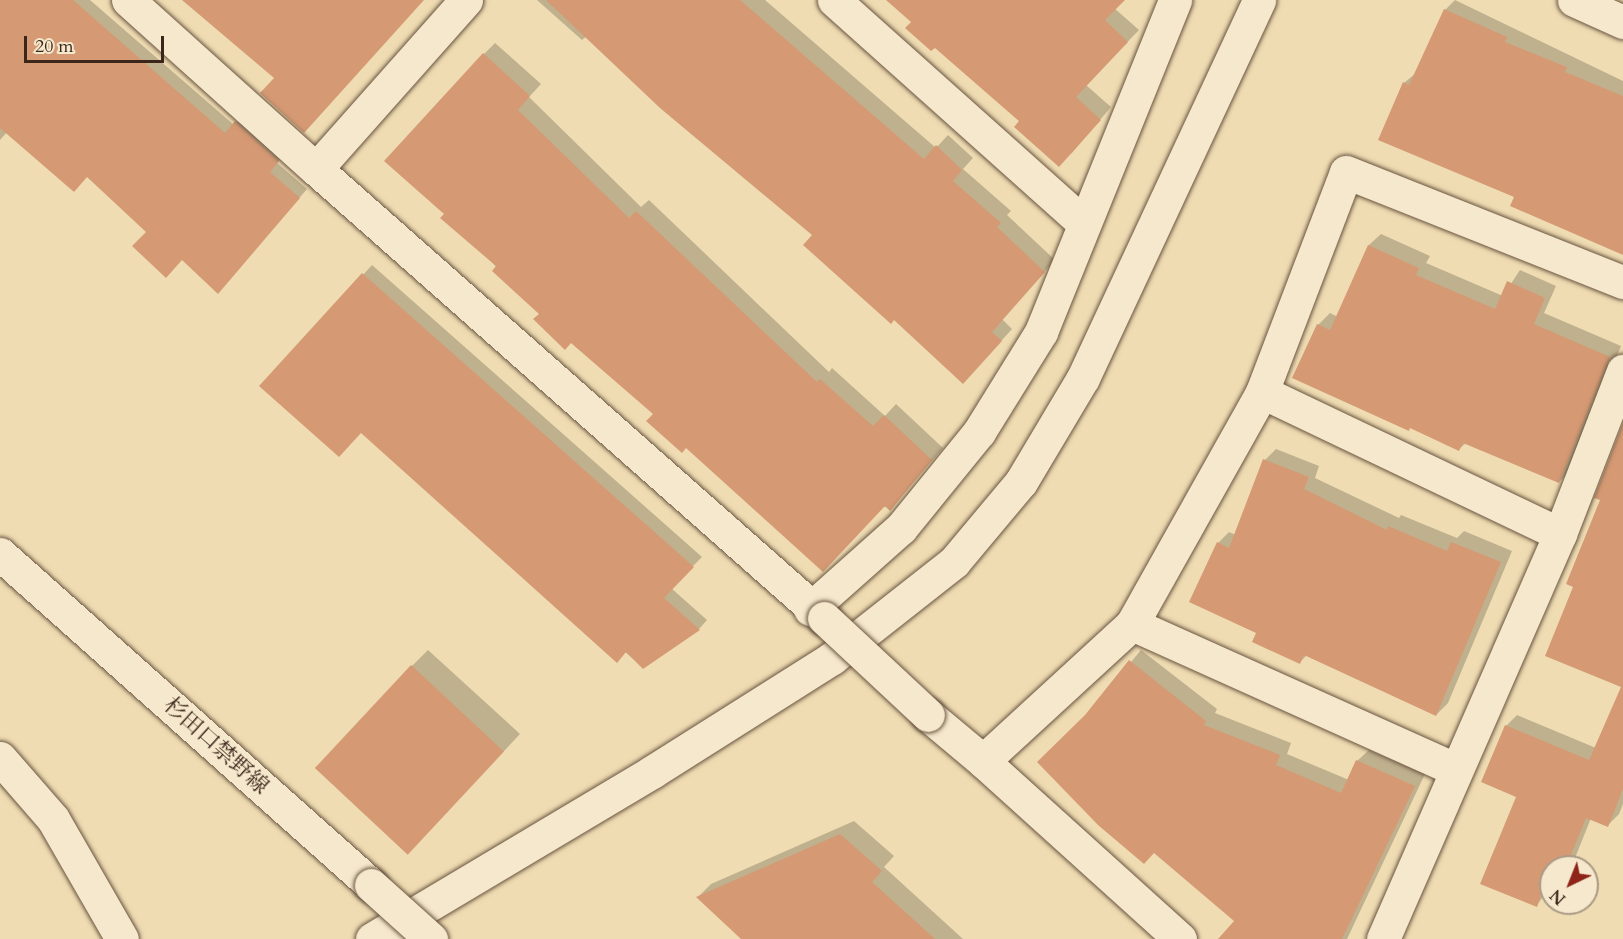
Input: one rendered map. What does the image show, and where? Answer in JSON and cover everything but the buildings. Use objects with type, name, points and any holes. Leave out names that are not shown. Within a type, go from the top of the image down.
[{"type":"street","points":[[128,0],[1180,939]]},
{"type":"street","points":[[316,169],[466,0]]},
{"type":"street","points":[[834,0],[1083,223]]},
{"type":"street","points":[[817,613],[901,528],[979,432],[1041,332],[1083,223],[1175,0]]},
{"type":"street","points":[[372,939],[652,772],[832,658],[954,562],[1021,482],[1083,378],[1259,0]]},
{"type":"street","points":[[1574,0],[1623,22]]},
{"type":"street","points":[[983,761],[1132,624],[1262,392],[1346,172],[1623,282]]},
{"type":"street","points":[[1383,939],[1455,769],[1560,534],[1623,371]]},
{"type":"street","points":[[1262,392],[1560,534]]},
{"type":"street","name":"杉田口禁野線","points":[[0,554],[431,939]]},
{"type":"street","points":[[1132,624],[1455,769]]},
{"type":"street","points":[[0,758],[53,819],[122,939]]}]
